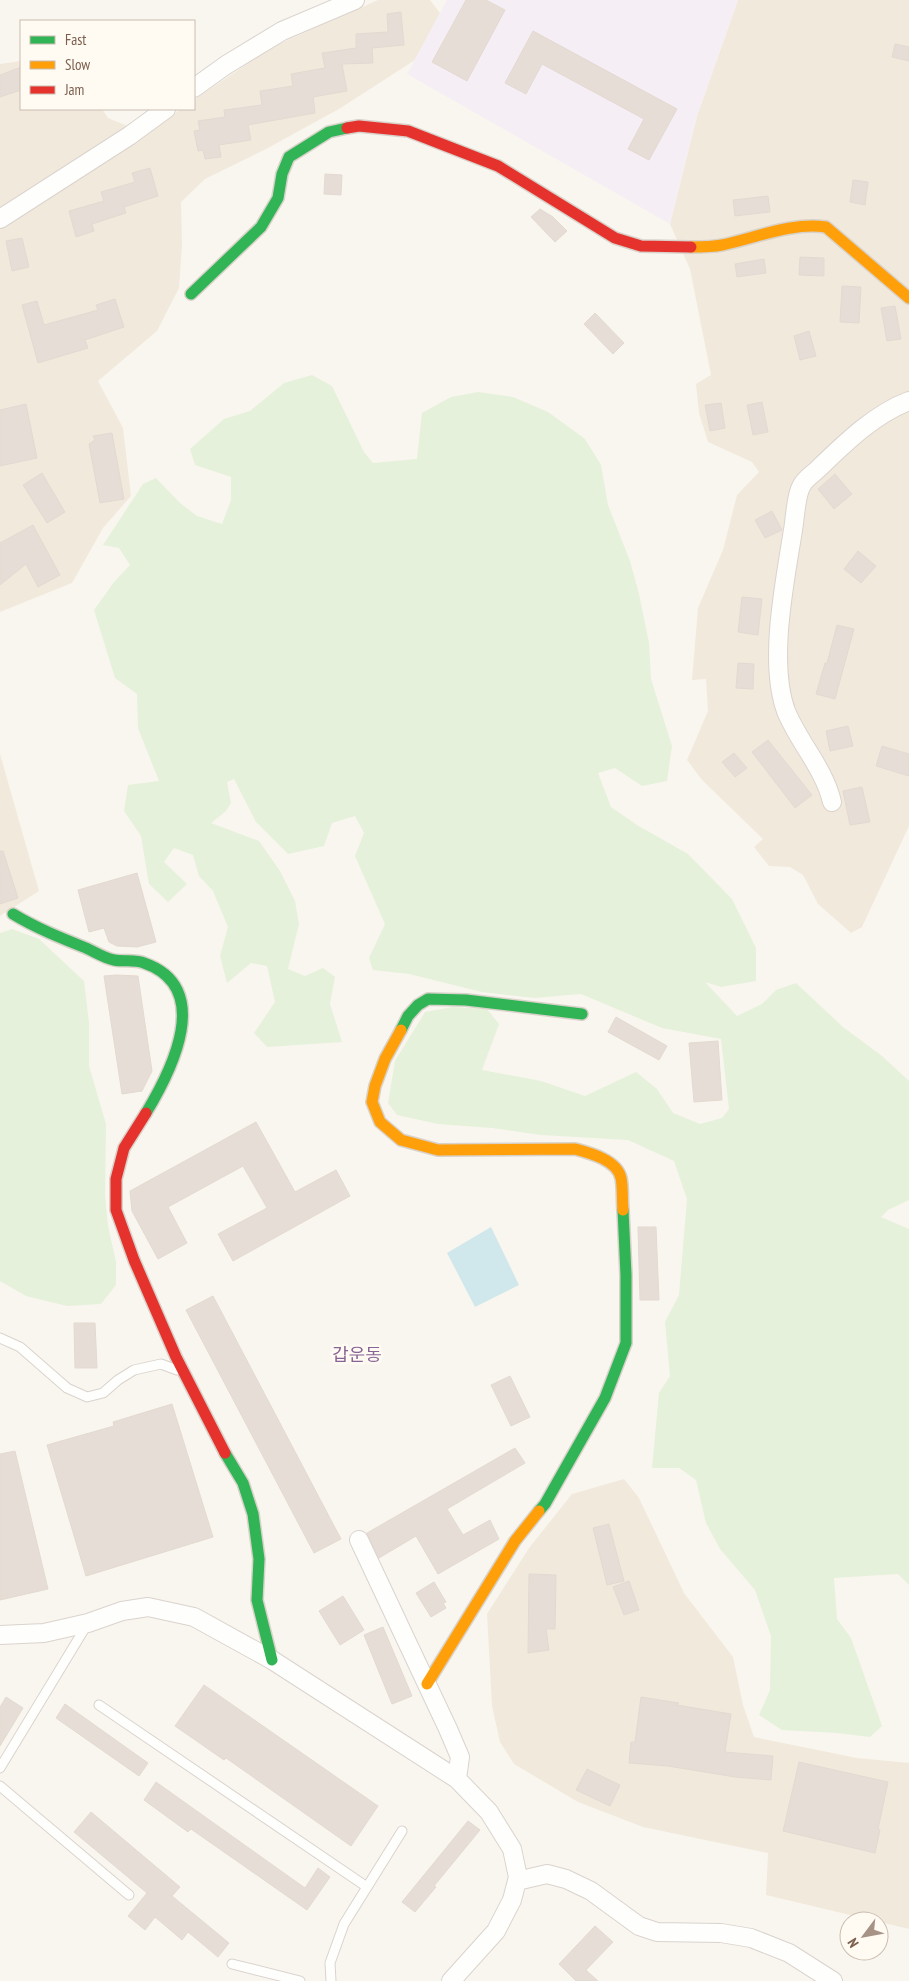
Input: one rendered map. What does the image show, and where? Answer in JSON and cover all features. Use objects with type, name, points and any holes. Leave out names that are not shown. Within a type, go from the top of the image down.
[{"type":"street","points":[[195,87],[226,65],[282,31],[356,0]]},
{"type":"street","points":[[0,219],[129,136],[165,110]]},
{"type":"street","points":[[191,294],[261,227],[278,198],[282,174],[289,157],[329,132],[360,126],[408,131],[498,166],[616,238],[641,246],[682,248],[721,244],[790,228],[813,225],[826,227],[909,298]]},
{"type":"street","points":[[832,802],[828,785],[818,765],[804,746],[787,711],[778,680],[781,606],[797,505],[801,486],[843,445],[874,420],[909,402]]},
{"type":"street","points":[[13,914],[32,926],[114,960],[143,962],[163,972],[179,990],[184,1014],[171,1066],[157,1094],[124,1148],[116,1179],[116,1210],[134,1260],[184,1372],[220,1446],[243,1483],[253,1514],[260,1559],[257,1600],[272,1660]]},
{"type":"street","points":[[427,1684],[515,1541],[545,1504],[605,1398],[626,1343],[626,1257],[621,1176],[610,1163],[596,1155],[575,1150],[438,1150],[402,1140],[380,1122],[372,1102],[375,1086],[385,1059],[408,1016],[428,998],[466,1000],[582,1014]]},
{"type":"street","points":[[359,1540],[460,1757],[457,1779]]},
{"type":"street","points":[[0,1635],[44,1633],[88,1623],[122,1611],[148,1607],[194,1617],[272,1660],[457,1779],[489,1812],[512,1849],[518,1877],[512,1900],[496,1931],[451,1981]]},
{"type":"street","points":[[516,1881],[547,1874],[566,1879],[591,1891],[639,1926],[657,1932],[721,1934],[751,1938],[789,1953],[833,1981]]},
{"type":"lane","points":[[0,1338],[20,1347],[68,1388],[87,1397],[103,1394],[118,1380],[134,1370],[161,1364],[184,1372]]},
{"type":"lane","points":[[0,1768],[88,1623]]},
{"type":"lane","points":[[99,1706],[367,1887]]},
{"type":"lane","points":[[0,1786],[129,1895]]},
{"type":"lane","points":[[331,1981],[330,1963],[344,1924],[402,1831]]},
{"type":"lane","points":[[232,1964],[300,1981]]},
{"type":"shaded area","points":[[378,0],[430,0],[440,13],[415,60],[339,109],[266,149],[205,179],[181,202],[182,245],[179,288],[157,331],[98,381],[123,428],[131,496],[103,528],[72,583],[0,612],[0,64],[20,61],[20,110],[103,110],[108,118],[145,133],[180,110],[195,110],[195,99],[272,47]]},
{"type":"shaded area","points":[[447,0],[738,0],[697,116],[670,224],[407,74]]},
{"type":"shaded area","points":[[738,0],[909,0],[909,826],[862,927],[851,933],[818,904],[803,875],[790,867],[769,866],[754,847],[763,839],[702,780],[687,760],[708,711],[706,679],[692,680],[698,608],[723,550],[737,495],[759,472],[752,462],[708,442],[699,413],[696,384],[711,375],[690,269],[670,224],[697,116]]},
{"type":"shaded area","points":[[0,754],[39,891],[0,916]]},
{"type":"shaded area","points":[[624,1479],[639,1498],[684,1593],[733,1657],[743,1705],[754,1737],[857,1758],[909,1763],[909,1929],[889,1924],[889,1911],[839,1912],[766,1895],[768,1853],[643,1827],[578,1802],[514,1764],[500,1742],[492,1706],[487,1614],[529,1548],[572,1494]]},
{"type":"green space","points":[[312,375],[332,386],[364,452],[373,463],[417,459],[422,413],[451,397],[478,392],[513,397],[548,412],[585,439],[601,465],[608,505],[630,561],[649,643],[651,679],[672,746],[667,781],[642,786],[615,768],[598,773],[611,807],[637,825],[688,854],[732,899],[756,948],[756,981],[721,987],[705,982],[737,1016],[762,1004],[776,990],[796,983],[843,1027],[882,1056],[909,1081],[909,1200],[888,1210],[881,1217],[909,1229],[909,1585],[898,1574],[834,1578],[837,1619],[851,1638],[882,1726],[870,1737],[782,1730],[759,1715],[770,1690],[771,1636],[755,1590],[720,1549],[706,1523],[696,1480],[679,1468],[652,1468],[659,1393],[670,1376],[665,1322],[679,1295],[687,1199],[674,1161],[628,1140],[541,1135],[492,1128],[438,1124],[397,1115],[388,1103],[395,1061],[425,1012],[453,1007],[487,1009],[499,1024],[482,1070],[541,1081],[585,1096],[636,1072],[657,1089],[673,1113],[700,1124],[722,1118],[729,1109],[721,1039],[662,1028],[581,994],[534,998],[482,992],[409,974],[373,970],[369,958],[385,924],[355,856],[364,833],[355,816],[332,823],[324,846],[288,854],[256,822],[234,779],[227,782],[231,803],[226,811],[211,823],[259,841],[280,871],[295,901],[299,924],[288,969],[305,976],[323,968],[335,977],[330,1004],[342,1042],[267,1047],[254,1033],[275,1002],[267,966],[251,963],[227,983],[220,956],[228,927],[213,891],[199,876],[193,855],[174,848],[164,862],[187,884],[168,902],[149,884],[141,836],[124,811],[128,785],[159,781],[138,728],[137,694],[115,678],[94,610],[114,582],[130,565],[119,548],[103,545],[143,484],[156,478],[180,503],[197,516],[222,524],[231,500],[231,477],[195,465],[190,449],[224,419],[250,411],[284,383]]},
{"type":"green space","points":[[12,929],[39,939],[84,981],[89,1023],[89,1066],[106,1124],[105,1195],[108,1226],[116,1262],[116,1285],[101,1304],[67,1306],[26,1296],[0,1281],[0,933]]},
{"type":"water","points":[[491,1227],[519,1285],[475,1307],[447,1253]]},
{"type":"building","points":[[466,0],[486,0],[505,10],[467,81],[432,62]]},
{"type":"building","points":[[401,12],[404,45],[372,48],[373,63],[342,64],[347,91],[313,97],[315,113],[248,125],[251,140],[219,145],[221,157],[205,159],[203,150],[198,151],[194,131],[200,130],[198,121],[225,117],[224,110],[262,105],[260,91],[293,86],[291,74],[325,68],[322,53],[356,48],[356,34],[388,32],[387,14]]},
{"type":"building","points":[[533,31],[677,109],[649,160],[628,149],[644,119],[542,64],[526,94],[505,83]]},
{"type":"building","points":[[895,44],[909,47],[909,61],[892,57]]},
{"type":"building","points":[[20,67],[20,90],[0,97],[0,75]]},
{"type":"building","points":[[150,168],[158,196],[124,207],[126,213],[92,224],[94,231],[76,237],[69,211],[104,201],[101,192],[135,182],[132,173]]},
{"type":"building","points":[[325,174],[342,175],[341,195],[324,194]]},
{"type":"building","points":[[853,180],[868,182],[865,205],[850,202]]},
{"type":"building","points":[[768,196],[770,212],[735,216],[733,200]]},
{"type":"building","points":[[540,209],[553,217],[567,231],[555,242],[531,217]]},
{"type":"building","points":[[22,238],[29,267],[12,271],[6,241]]},
{"type":"building","points":[[800,257],[824,258],[824,276],[799,275]]},
{"type":"building","points":[[764,259],[766,273],[737,277],[735,264]]},
{"type":"building","points":[[842,286],[861,287],[859,323],[840,322]]},
{"type":"building","points":[[115,299],[124,327],[85,340],[88,348],[38,363],[22,305],[37,301],[44,325],[98,310],[96,305]]},
{"type":"building","points":[[895,306],[901,339],[887,341],[881,308]]},
{"type":"building","points":[[595,313],[624,343],[613,354],[584,324]]},
{"type":"building","points":[[809,331],[816,356],[800,360],[794,336]]},
{"type":"building","points":[[762,402],[768,432],[753,435],[747,405]]},
{"type":"building","points":[[721,403],[725,428],[710,431],[705,405]]},
{"type":"building","points":[[26,404],[37,458],[0,466],[0,410]]},
{"type":"building","points":[[112,433],[124,499],[100,503],[89,444],[95,440],[93,436]]},
{"type":"building","points":[[42,473],[65,512],[47,523],[23,485]]},
{"type":"building","points":[[835,474],[852,494],[834,509],[818,489]]},
{"type":"building","points":[[772,511],[782,530],[765,538],[755,520]]},
{"type":"building","points":[[33,525],[60,575],[38,587],[26,564],[0,585],[0,543]]},
{"type":"building","points":[[858,551],[876,566],[861,583],[844,569]]},
{"type":"building","points":[[742,597],[762,599],[758,635],[738,632]]},
{"type":"building","points":[[837,625],[854,629],[835,699],[816,694]]},
{"type":"building","points":[[738,663],[754,664],[753,689],[736,688]]},
{"type":"building","points":[[848,726],[853,746],[830,751],[826,731]]},
{"type":"building","points":[[768,740],[812,795],[795,808],[752,752]]},
{"type":"building","points":[[882,746],[909,754],[909,776],[876,766]]},
{"type":"building","points":[[734,753],[747,768],[735,777],[722,762]]},
{"type":"building","points":[[862,787],[870,822],[850,825],[843,791]]},
{"type":"building","points":[[0,851],[3,851],[18,898],[0,904]]},
{"type":"building","points":[[137,873],[156,942],[137,947],[117,946],[109,942],[104,928],[89,932],[78,890]]},
{"type":"building","points":[[104,976],[138,976],[152,1071],[142,1091],[122,1094]]},
{"type":"building","points":[[616,1017],[667,1046],[659,1060],[608,1032]]},
{"type":"building","points":[[718,1041],[722,1100],[694,1102],[689,1043]]},
{"type":"building","points":[[256,1122],[295,1192],[336,1170],[350,1196],[233,1261],[218,1234],[267,1208],[243,1166],[168,1207],[187,1243],[158,1259],[132,1211],[130,1191]]},
{"type":"building","points":[[638,1227],[656,1227],[659,1300],[640,1300]]},
{"type":"building","points":[[213,1296],[341,1539],[314,1553],[186,1310]]},
{"type":"building","points":[[74,1323],[95,1323],[97,1368],[75,1368]]},
{"type":"building","points":[[510,1376],[530,1417],[511,1426],[491,1385]]},
{"type":"building","points":[[172,1404],[213,1537],[86,1576],[47,1445],[114,1426],[113,1422]]},
{"type":"building","points":[[515,1448],[525,1463],[447,1509],[463,1535],[490,1520],[499,1539],[438,1574],[416,1536],[379,1558],[367,1533]]},
{"type":"building","points":[[15,1451],[48,1589],[0,1600],[0,1454]]},
{"type":"building","points":[[609,1524],[624,1581],[607,1585],[593,1528]]},
{"type":"building","points":[[529,1574],[556,1575],[555,1629],[546,1629],[549,1650],[528,1653]]},
{"type":"building","points":[[629,1581],[639,1610],[624,1615],[613,1587]]},
{"type":"building","points":[[434,1582],[446,1602],[443,1603],[446,1608],[431,1617],[416,1593]]},
{"type":"building","points":[[343,1596],[364,1630],[340,1645],[319,1611]]},
{"type":"building","points":[[383,1627],[412,1696],[392,1704],[364,1635]]},
{"type":"building","points":[[204,1685],[378,1806],[351,1846],[226,1758],[224,1760],[175,1726]]},
{"type":"building","points":[[6,1697],[23,1708],[0,1746],[0,1707]]},
{"type":"building","points":[[641,1697],[731,1714],[725,1752],[773,1756],[771,1780],[735,1777],[668,1766],[629,1763],[631,1742],[635,1742]]},
{"type":"building","points":[[65,1704],[148,1763],[139,1776],[56,1718]]},
{"type":"building","points":[[799,1762],[888,1782],[875,1853],[783,1831]]},
{"type":"building","points":[[587,1769],[620,1785],[610,1806],[576,1790]]},
{"type":"building","points":[[156,1782],[305,1888],[318,1868],[330,1877],[307,1910],[191,1829],[188,1832],[144,1800]]},
{"type":"building","points":[[91,1812],[180,1887],[172,1896],[229,1943],[218,1957],[188,1932],[182,1940],[155,1917],[145,1930],[128,1916],[147,1893],[74,1832]]},
{"type":"building","points":[[468,1821],[480,1830],[415,1912],[402,1902]]},
{"type":"building","points":[[595,1926],[613,1942],[586,1970],[598,1981],[576,1981],[559,1964]]},
{"type":"traffic: fast","points":[[191,294],[261,227],[278,198],[282,174],[289,157],[329,132],[347,128]]},
{"type":"traffic: fast","points":[[13,914],[58,937],[107,958],[144,963],[165,975],[177,991],[182,1010],[181,1031],[166,1075],[146,1113]]},
{"type":"traffic: fast","points":[[401,1030],[408,1016],[418,1005],[428,999],[466,1000],[582,1014]]},
{"type":"traffic: fast","points":[[539,1511],[545,1504],[605,1398],[626,1343],[626,1275],[623,1210]]},
{"type":"traffic: fast","points":[[225,1453],[243,1483],[253,1514],[259,1559],[257,1600],[272,1660]]},
{"type":"traffic: slow","points":[[691,247],[722,245],[800,227],[826,227],[909,298]]},
{"type":"traffic: slow","points":[[401,1030],[385,1059],[375,1086],[372,1102],[380,1122],[401,1140],[438,1150],[575,1149],[588,1153],[609,1162],[618,1172],[622,1182],[623,1210]]},
{"type":"traffic: slow","points":[[427,1684],[515,1541],[539,1511]]},
{"type":"traffic: jam","points":[[347,128],[359,126],[408,131],[498,166],[615,238],[641,246],[691,247]]},
{"type":"traffic: jam","points":[[146,1113],[124,1148],[116,1179],[116,1210],[134,1260],[176,1357],[225,1453]]},
{"type":"district","name":"갑운동","points":[[357,1354]]}]
